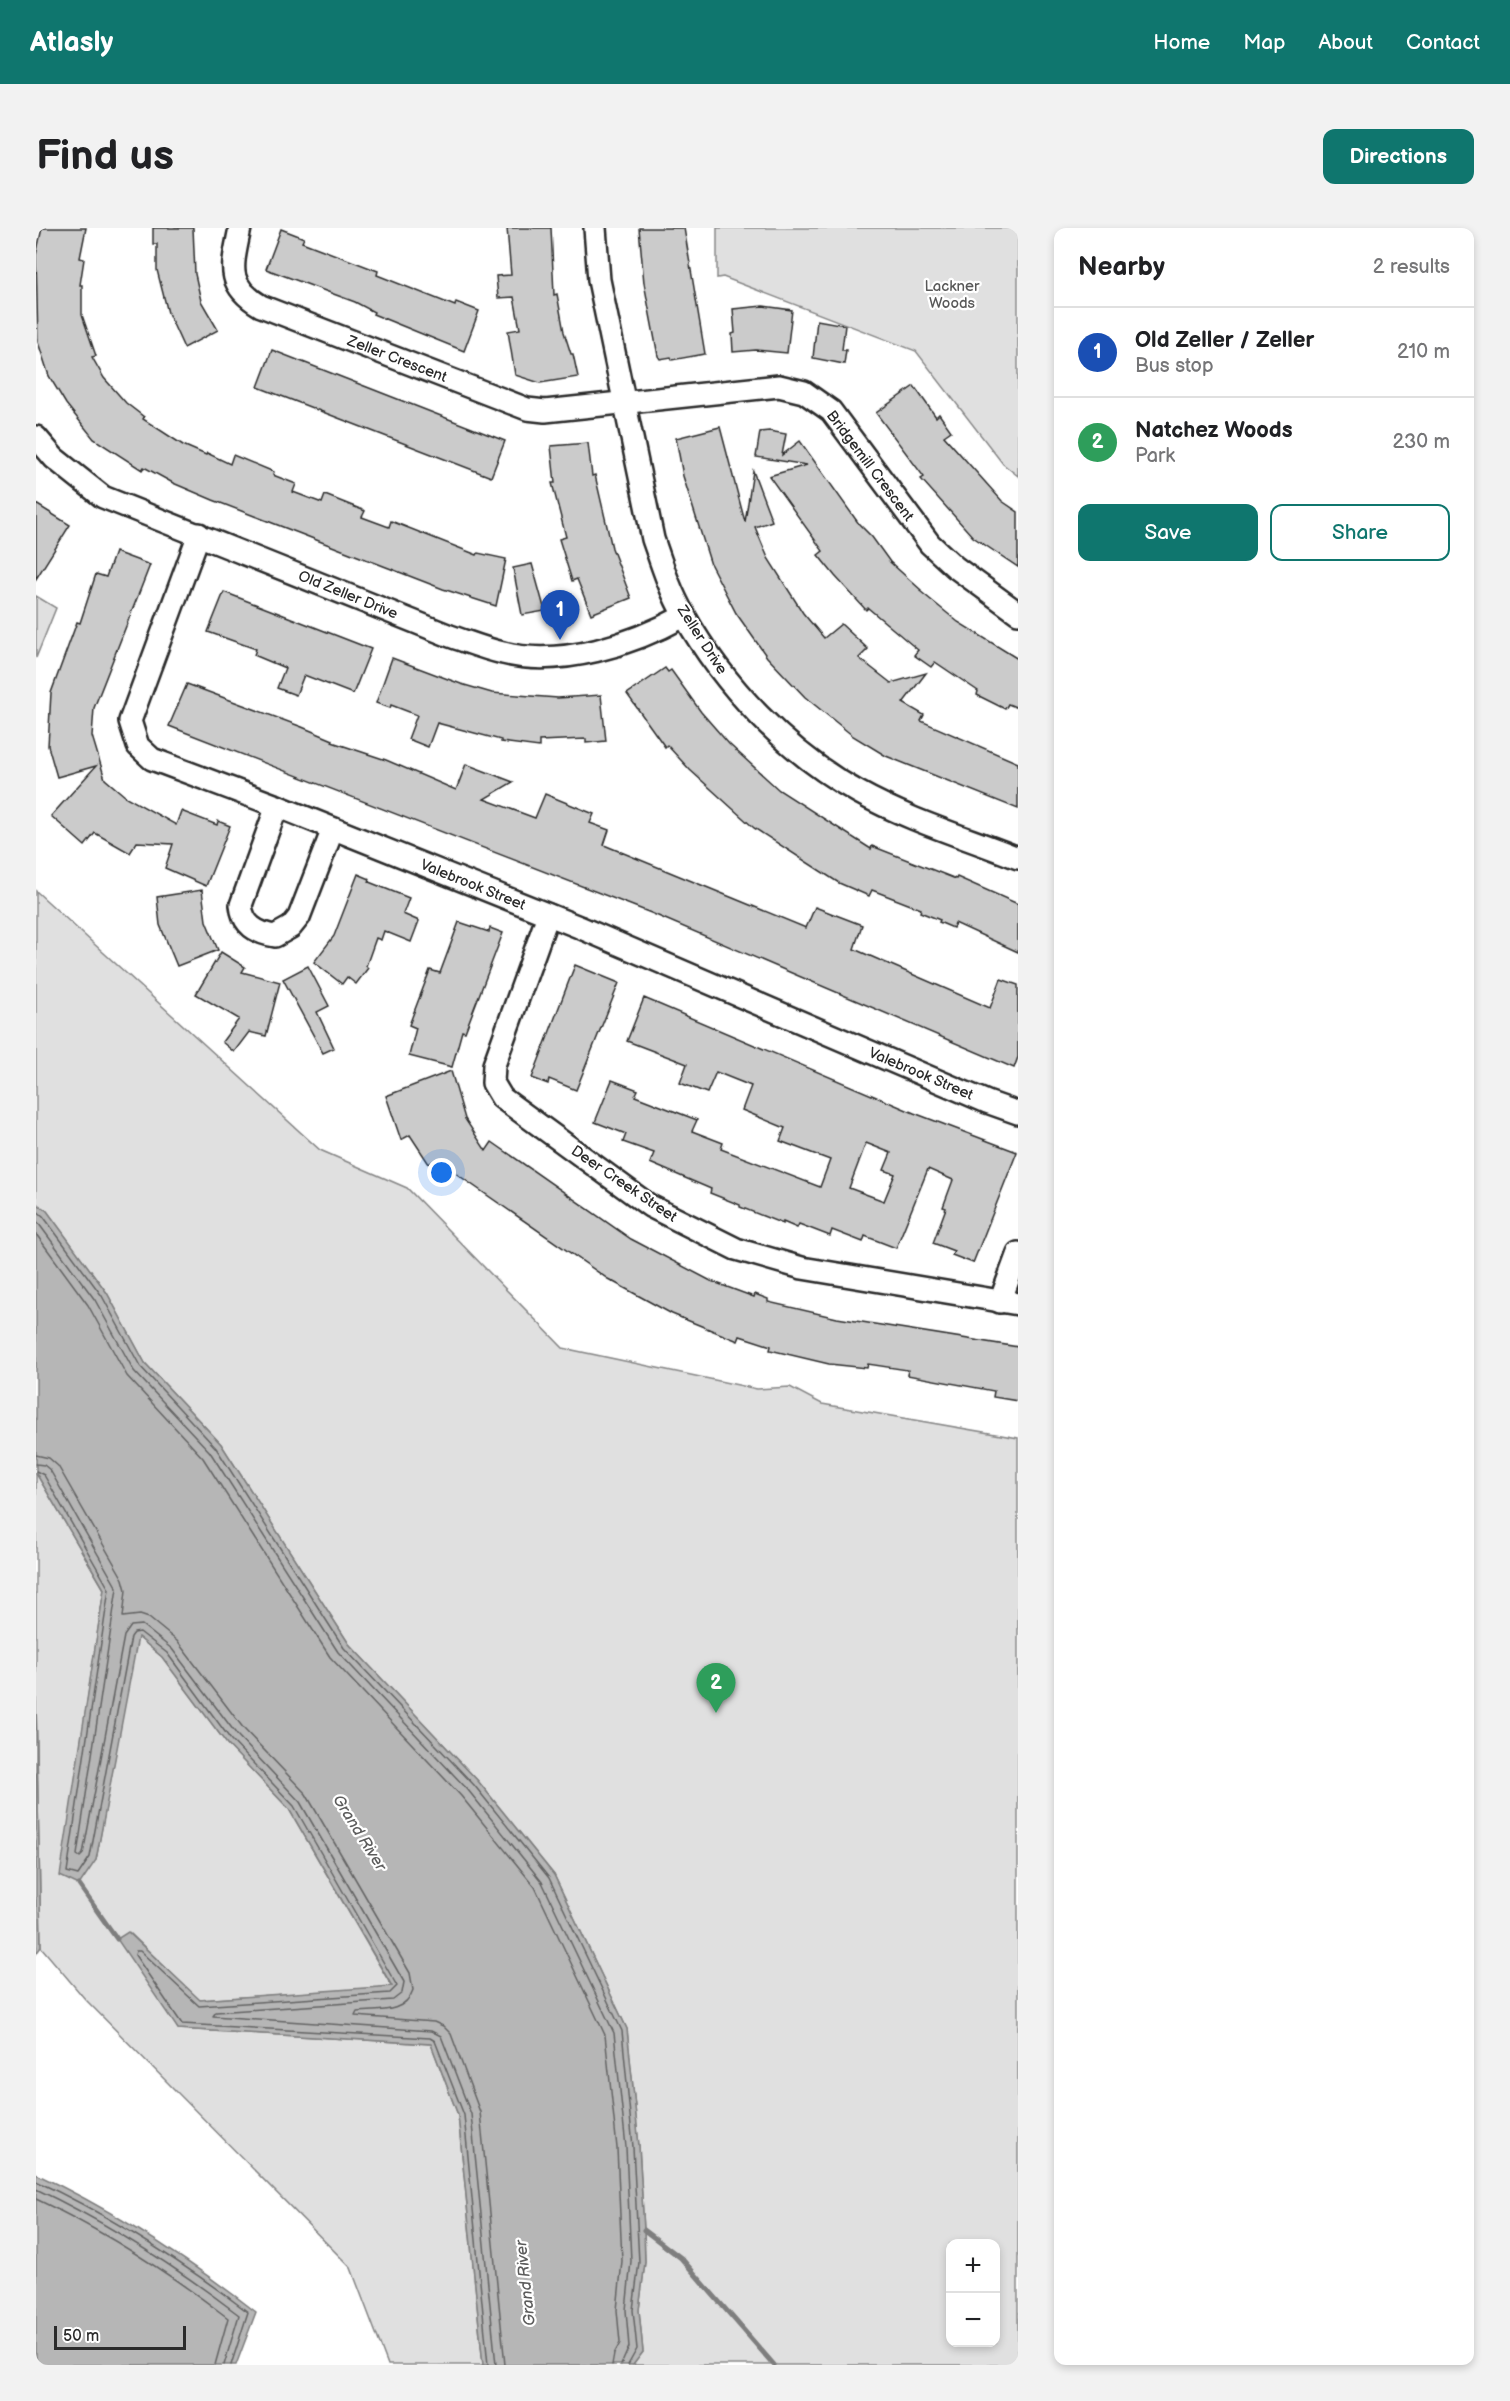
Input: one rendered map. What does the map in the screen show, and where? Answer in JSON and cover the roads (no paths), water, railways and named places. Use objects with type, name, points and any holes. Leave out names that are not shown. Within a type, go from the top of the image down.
[{"type":"street","name":"Zeller Crescent","points":[[240,228],[233,264],[237,288],[261,306],[527,409],[545,411],[624,401]]},
{"type":"street","name":"Zeller Drive","points":[[595,228],[599,280],[653,539],[665,575],[684,616],[748,703],[811,762],[857,792],[905,814],[1018,858]]},
{"type":"street","name":"Bridgemill Crescent","points":[[624,401],[779,386],[804,392],[831,411],[930,544],[955,567],[1018,613]]},
{"type":"street","name":"Old Zeller Drive","points":[[36,437],[54,458],[103,497],[450,636],[505,654],[550,657],[592,653],[661,629],[684,616]]},
{"type":"street","name":"Valebrook Street","points":[[199,534],[129,722],[138,746],[152,759],[277,806],[548,915],[1018,1113]]},
{"type":"street","points":[[277,806],[241,905],[245,921],[258,932],[275,936],[291,927],[299,917],[333,829]]},
{"type":"street","name":"Deer Creek Street","points":[[548,915],[494,1065],[493,1083],[501,1098],[650,1206],[736,1249],[802,1268],[1009,1303]]},
{"type":"street","points":[[1009,1303],[1018,1253]]},
{"type":"water","name":"Grand River","points":[[36,1203],[47,1211],[107,1293],[145,1363],[221,1444],[349,1644],[478,1781],[554,1875],[627,2029],[639,2146],[645,2262],[639,2310],[643,2352],[633,2365],[483,2365],[458,2115],[431,2044],[178,2029],[117,1939],[128,1932],[200,2000],[392,1986],[289,1809],[227,1744],[162,1657],[138,1637],[96,1860],[79,1885],[60,1876],[104,1589],[36,1473]]},
{"type":"water","points":[[36,1701],[41,1947],[36,1954]]},
{"type":"water","points":[[36,2174],[150,2237],[204,2273],[256,2312],[236,2365],[36,2365]]},
{"type":"waterway","points":[[79,1885],[117,1939]]},
{"type":"waterway","points":[[644,2230],[681,2258],[774,2365]]},
{"type":"place","name":"Old Zeller / Zeller","points":[[560,640]]},
{"type":"place","name":"Natchez Woods","points":[[716,1713]]},
{"type":"park label","name":"Lackner Woods","points":[[952,294]]}]
